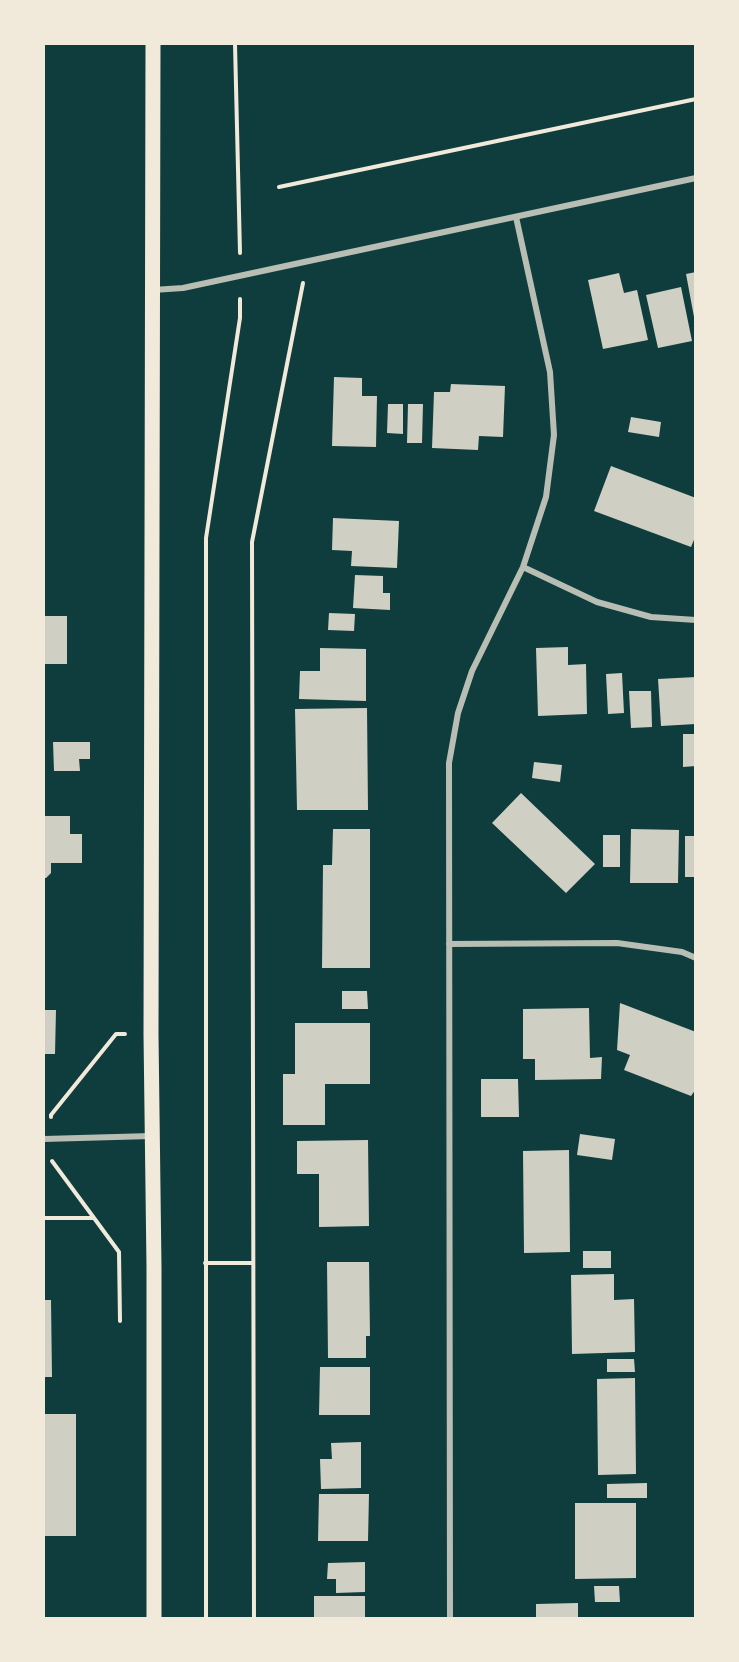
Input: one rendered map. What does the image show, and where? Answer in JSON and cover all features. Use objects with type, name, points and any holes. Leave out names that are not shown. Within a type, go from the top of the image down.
[{"type":"main road","points":[[153,44],[151,1136],[154,1268],[154,1618]]},
{"type":"street","points":[[153,290],[183,288],[696,178]]},
{"type":"street","points":[[450,1618],[449,763],[458,713],[472,671],[523,567],[546,497],[554,435],[550,372],[516,217]]},
{"type":"street","points":[[523,567],[597,602],[651,617],[696,620]]},
{"type":"street","points":[[449,944],[617,943],[682,952],[696,958]]},
{"type":"street","points":[[44,1139],[151,1136]]},
{"type":"path","points":[[206,1618],[206,538],[240,318],[235,44]]},
{"type":"path","points":[[279,187],[696,99]]},
{"type":"path","points":[[254,1618],[252,542],[307,261]]},
{"type":"path","points":[[120,1321],[119,1252],[52,1161],[51,1114],[116,1034],[151,1034]]},
{"type":"path","points":[[44,1218],[94,1218]]},
{"type":"path","points":[[205,1263],[253,1263]]},
{"type":"building","points":[[696,272],[696,317],[694,317],[686,274]]},
{"type":"building","points":[[619,273],[624,293],[637,290],[648,340],[603,349],[588,280]]},
{"type":"building","points":[[681,287],[692,341],[658,348],[646,295]]},
{"type":"building","points":[[334,377],[362,378],[362,396],[377,396],[376,447],[332,446]]},
{"type":"building","points":[[451,384],[505,386],[503,437],[479,436],[478,450],[432,448],[434,392],[450,392]]},
{"type":"building","points":[[388,404],[403,404],[403,434],[387,433]]},
{"type":"building","points":[[408,404],[423,404],[422,443],[407,443]]},
{"type":"building","points":[[631,417],[661,422],[659,437],[628,432]]},
{"type":"building","points":[[611,466],[696,498],[696,535],[691,547],[594,511]]},
{"type":"building","points":[[333,518],[399,521],[397,568],[351,566],[352,551],[332,550]]},
{"type":"building","points":[[355,575],[383,576],[383,593],[390,593],[390,610],[353,608]]},
{"type":"building","points":[[329,613],[355,614],[354,631],[328,630]]},
{"type":"building","points":[[44,616],[67,616],[67,664],[44,664]]},
{"type":"building","points":[[568,647],[568,665],[586,664],[587,714],[538,716],[536,648]]},
{"type":"building","points":[[320,648],[366,649],[366,701],[299,699],[300,671],[320,671]]},
{"type":"building","points":[[622,673],[624,713],[608,714],[606,674]]},
{"type":"building","points":[[696,677],[696,724],[661,726],[658,679]]},
{"type":"building","points":[[629,691],[651,691],[652,727],[631,728]]},
{"type":"building","points":[[367,708],[368,810],[297,810],[295,709]]},
{"type":"building","points":[[683,734],[696,734],[696,766],[683,767]]},
{"type":"building","points":[[53,742],[90,742],[90,759],[79,759],[80,771],[54,771]]},
{"type":"building","points":[[534,762],[562,765],[560,782],[532,778]]},
{"type":"building","points":[[521,793],[595,864],[566,893],[492,823]]},
{"type":"building","points":[[44,816],[70,816],[70,834],[82,834],[82,863],[51,863],[51,873],[46,878],[44,878]]},
{"type":"building","points":[[333,829],[370,829],[370,968],[322,968],[323,865],[332,865]]},
{"type":"building","points":[[631,829],[679,830],[678,883],[630,883]]},
{"type":"building","points":[[603,835],[620,835],[620,867],[603,867]]},
{"type":"building","points":[[685,836],[696,836],[696,877],[685,877]]},
{"type":"building","points":[[342,991],[367,991],[368,1009],[342,1009]]},
{"type":"building","points":[[620,1003],[696,1032],[696,1089],[691,1096],[624,1070],[630,1055],[617,1050]]},
{"type":"building","points":[[589,1008],[590,1058],[602,1057],[601,1079],[535,1080],[535,1059],[523,1059],[523,1009]]},
{"type":"building","points":[[44,1010],[56,1010],[55,1054],[44,1054]]},
{"type":"building","points":[[295,1023],[370,1023],[370,1084],[325,1084],[325,1125],[283,1125],[283,1074],[295,1074]]},
{"type":"building","points":[[481,1079],[518,1079],[519,1117],[481,1117]]},
{"type":"building","points":[[580,1134],[615,1139],[612,1160],[577,1155]]},
{"type":"building","points":[[368,1140],[369,1226],[319,1227],[319,1174],[297,1174],[297,1141]]},
{"type":"building","points":[[569,1150],[570,1252],[524,1253],[523,1151]]},
{"type":"building","points":[[583,1251],[611,1251],[611,1268],[583,1268]]},
{"type":"building","points":[[327,1262],[369,1262],[370,1336],[366,1336],[366,1358],[328,1358]]},
{"type":"building","points":[[614,1274],[614,1300],[634,1299],[635,1352],[572,1354],[571,1275]]},
{"type":"building","points":[[44,1300],[51,1300],[52,1377],[44,1377]]},
{"type":"building","points":[[607,1359],[634,1359],[635,1372],[607,1372]]},
{"type":"building","points":[[320,1367],[370,1367],[370,1415],[319,1415]]},
{"type":"building","points":[[635,1378],[636,1474],[598,1475],[597,1379]]},
{"type":"building","points":[[44,1414],[76,1414],[76,1536],[44,1536]]},
{"type":"building","points":[[361,1442],[361,1488],[321,1489],[320,1459],[332,1459],[331,1443]]},
{"type":"building","points":[[647,1483],[647,1498],[607,1498],[607,1484]]},
{"type":"building","points":[[319,1494],[369,1494],[368,1541],[318,1541]]},
{"type":"building","points":[[575,1503],[636,1503],[636,1578],[575,1579]]},
{"type":"building","points":[[365,1562],[365,1592],[336,1593],[336,1579],[327,1579],[328,1563]]},
{"type":"building","points":[[594,1586],[619,1586],[620,1602],[595,1602]]},
{"type":"building","points":[[314,1596],[365,1596],[365,1618],[314,1618]]},
{"type":"building","points":[[578,1603],[578,1618],[536,1618],[536,1604]]}]
